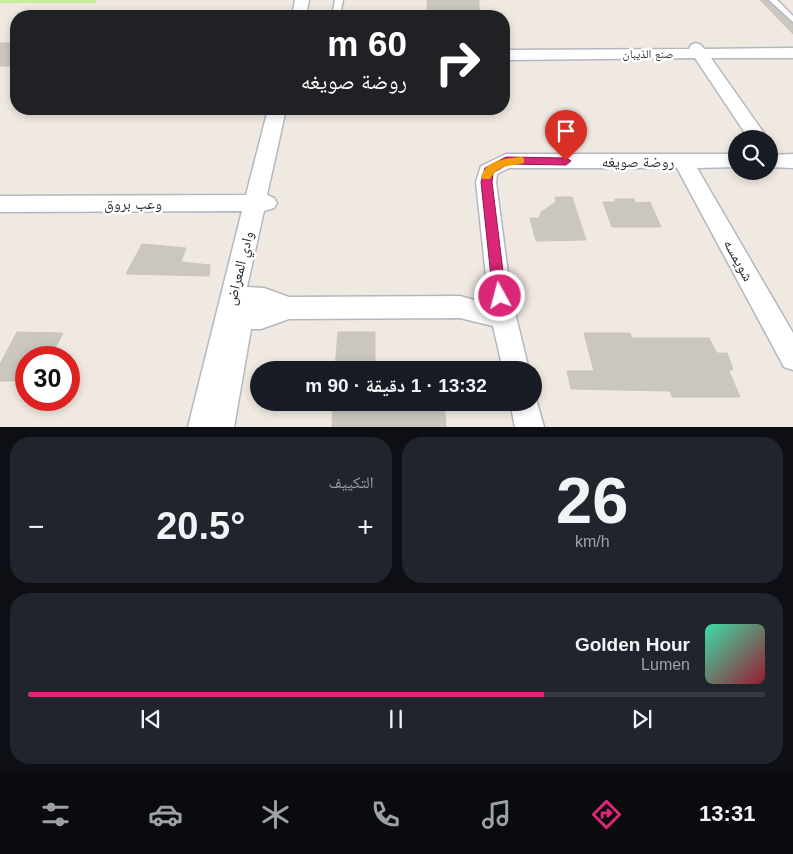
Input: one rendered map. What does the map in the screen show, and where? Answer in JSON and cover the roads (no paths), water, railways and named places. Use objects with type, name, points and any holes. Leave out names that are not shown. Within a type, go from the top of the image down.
[{"type":"street","name":"صنع الذيبان","points":[[510,48],[793,53]]},
{"type":"street","name":"صنع الذيبان","points":[[510,55],[793,48]]},
{"type":"street","points":[[698,51],[753,130]]},
{"type":"street","name":"وادي المعراض","points":[[202,426],[237,308],[259,210],[276,115]]},
{"type":"street","name":"وادي المعراض","points":[[259,210],[285,115]]},
{"type":"street","name":"روضة صويغه","points":[[514,361],[501,306],[486,182],[488,171],[506,161],[728,161]]},
{"type":"street","name":"شويمسه","points":[[684,162],[793,358]]},
{"type":"street","name":"وعب بروق","points":[[0,204],[259,210]]},
{"type":"street","name":"وعب بروق","points":[[0,216],[259,210]]},
{"type":"street","points":[[237,308],[265,316],[288,308],[460,307],[483,314],[501,306]]},
{"type":"street","name":"وادي المعراض","points":[[219,426],[237,308]]},
{"type":"street","points":[[526,411],[530,426]]},
{"type":"lane","points":[[773,0],[793,20]]}]
